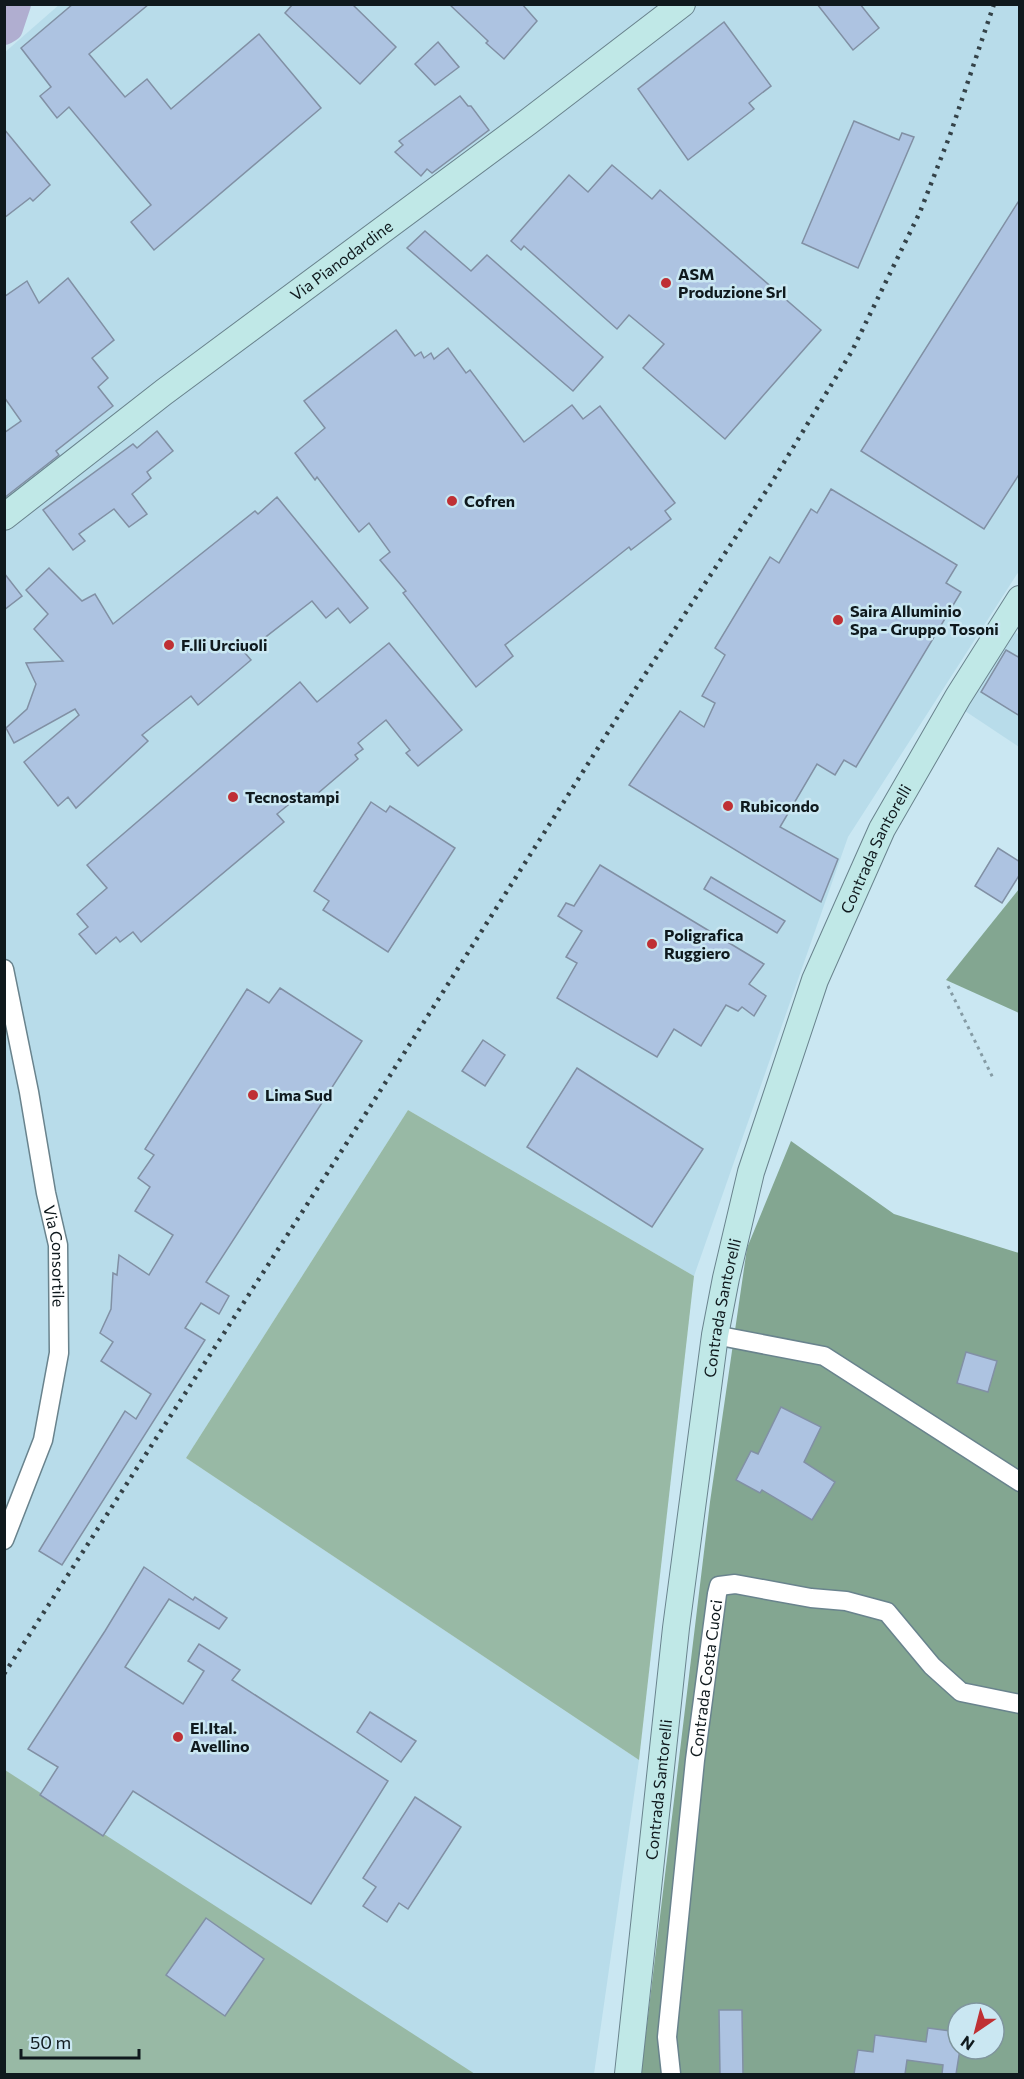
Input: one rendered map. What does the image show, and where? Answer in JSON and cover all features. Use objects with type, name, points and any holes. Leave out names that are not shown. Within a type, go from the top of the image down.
[{"type":"main road","name":"Via Pianodardine","points":[[4,517],[164,392],[538,115],[682,4]]},
{"type":"main road","name":"Contrada Santorelli","points":[[628,2074],[676,1628],[715,1335],[751,1172],[815,980],[882,829],[958,697],[1020,599]]},
{"type":"street","name":"Via Consortile","points":[[4,969],[58,1245],[59,1353],[43,1440],[4,1540]]},
{"type":"street","points":[[715,1335],[824,1356],[1020,1482]]},
{"type":"street","name":"Contrada Costa Cuoci","points":[[671,2074],[667,2037],[695,1760],[719,1586],[735,1584],[811,1598],[846,1601],[887,1612],[932,1666],[961,1692],[1020,1704]]},
{"type":"path","points":[[948,986],[993,1078]]},
{"type":"shaded area","points":[[60,4],[1019,5],[1019,571],[848,837],[694,1276],[408,1110],[186,1458],[639,1760],[594,2074],[5,2074],[4,53]]},
{"type":"shaded area","points":[[1015,632],[1019,635],[1019,747],[965,711]]},
{"type":"green space","points":[[1019,889],[1019,1013],[946,980]]},
{"type":"green space","points":[[408,1110],[694,1276],[639,1760],[186,1458]]},
{"type":"green space","points":[[791,1141],[894,1214],[1019,1253],[1019,2074],[641,2074],[710,1502],[747,1248]]},
{"type":"green space","points":[[5,1770],[475,2074],[5,2074]]},
{"type":"building","points":[[73,4],[149,4],[89,54],[125,97],[147,79],[171,109],[259,34],[321,108],[154,250],[131,222],[151,205],[69,107],[57,118],[40,96],[51,87],[21,48]]},
{"type":"building","points":[[293,4],[352,4],[396,47],[360,84],[285,13]]},
{"type":"building","points":[[449,4],[522,4],[537,21],[504,59]]},
{"type":"building","points":[[817,4],[860,4],[879,28],[853,50]]},
{"type":"building","points":[[724,22],[771,86],[749,103],[754,109],[688,160],[638,89]]},
{"type":"building","points":[[438,42],[459,67],[435,85],[415,64]]},
{"type":"building","points":[[460,96],[468,106],[471,106],[489,130],[432,173],[427,169],[421,176],[395,152],[403,145],[399,141]]},
{"type":"building","points":[[854,121],[899,140],[902,133],[914,137],[858,268],[802,243]]},
{"type":"building","points":[[4,129],[50,185],[33,201],[30,198],[4,218]]},
{"type":"building","name":"ASM Produzione Srl","points":[[612,165],[652,199],[660,190],[821,330],[725,439],[643,368],[664,344],[629,315],[617,329],[524,246],[521,250],[511,241],[569,175],[588,192]]},
{"type":"building","points":[[1020,199],[1020,473],[984,529],[861,451]]},
{"type":"building","points":[[425,231],[471,271],[487,255],[603,357],[573,391],[407,248]]},
{"type":"building","points":[[68,278],[114,340],[92,358],[108,378],[98,387],[113,406],[56,451],[59,455],[4,498],[4,433],[21,421],[4,397],[4,297],[27,281],[39,303]]},
{"type":"building","name":"Cofren","points":[[396,330],[415,356],[421,352],[424,358],[431,353],[434,359],[448,348],[466,373],[470,370],[524,442],[572,405],[583,419],[600,406],[675,503],[665,511],[671,519],[631,550],[629,547],[505,645],[513,656],[476,687],[403,593],[406,591],[380,560],[390,552],[369,523],[359,532],[317,477],[315,480],[295,453],[325,428],[304,401]]},
{"type":"building","points":[[157,431],[173,451],[147,472],[151,478],[132,494],[147,514],[129,527],[114,509],[79,534],[85,541],[73,550],[43,510],[133,444],[137,448]]},
{"type":"building","name":"Saira Alluminio Spa - Gruppo Tosoni","points":[[831,489],[957,565],[946,583],[961,592],[856,767],[844,760],[835,775],[817,764],[780,827],[838,859],[821,902],[629,785],[680,711],[704,727],[715,703],[702,696],[725,655],[715,648],[770,557],[779,563],[811,509],[817,513]]},
{"type":"building","name":"F.lli Urciuoli","points":[[277,497],[368,608],[350,623],[338,608],[326,618],[312,601],[245,653],[251,660],[198,705],[191,696],[142,735],[148,741],[76,808],[68,797],[58,806],[24,762],[79,715],[75,709],[14,743],[6,728],[27,709],[36,684],[26,663],[63,661],[34,629],[48,614],[26,590],[49,568],[82,601],[95,594],[113,624],[255,511],[258,514]]},
{"type":"building","points":[[4,573],[22,596],[4,610]]},
{"type":"building","name":"Tecnostampi","points":[[389,643],[462,730],[418,766],[406,753],[410,750],[386,720],[358,743],[363,749],[355,755],[358,759],[310,800],[303,793],[277,814],[284,822],[141,942],[133,932],[120,942],[116,937],[96,954],[79,934],[88,927],[77,914],[107,888],[87,865],[300,682],[317,702]]},
{"type":"building","points":[[1006,650],[1020,658],[1020,716],[981,692]]},
{"type":"building","points":[[371,802],[386,812],[390,806],[455,848],[388,952],[323,910],[329,901],[314,891]]},
{"type":"building","points":[[998,848],[1020,862],[1020,874],[1002,903],[975,886]]},
{"type":"building","name":"Poligrafica Ruggiero","points":[[600,865],[764,964],[749,984],[766,996],[754,1016],[742,1007],[738,1011],[726,1005],[701,1046],[674,1029],[657,1057],[557,998],[577,963],[566,957],[582,931],[558,916],[566,903],[574,906]]},
{"type":"building","points":[[711,877],[785,921],[777,933],[704,889]]},
{"type":"building","name":"Lima Sud","points":[[280,988],[362,1041],[206,1282],[229,1296],[219,1314],[201,1303],[185,1328],[205,1340],[62,1565],[39,1551],[125,1411],[136,1419],[151,1394],[101,1361],[113,1342],[100,1333],[111,1309],[113,1273],[117,1275],[119,1255],[149,1275],[173,1235],[135,1211],[150,1187],[138,1178],[154,1155],[145,1149],[247,989],[269,1003]]},
{"type":"building","points":[[483,1040],[505,1055],[485,1086],[462,1071]]},
{"type":"building","points":[[577,1068],[703,1149],[652,1227],[527,1147]]},
{"type":"building","points":[[966,1352],[997,1361],[988,1392],[957,1383]]},
{"type":"building","points":[[781,1407],[821,1427],[804,1462],[835,1482],[812,1520],[762,1490],[760,1493],[736,1480],[751,1451],[758,1454]]},
{"type":"building","name":"El.Ital. Avellino","points":[[144,1567],[193,1600],[195,1597],[227,1618],[219,1629],[169,1599],[125,1667],[183,1704],[204,1671],[188,1661],[199,1644],[240,1670],[232,1680],[388,1781],[311,1904],[133,1791],[103,1836],[40,1795],[58,1767],[28,1749]]},
{"type":"building","points":[[370,1712],[416,1741],[401,1762],[357,1732]]},
{"type":"building","points":[[415,1797],[461,1827],[408,1909],[399,1903],[387,1922],[363,1906],[376,1887],[363,1878]]},
{"type":"building","points":[[206,1918],[264,1959],[225,2016],[166,1975]]},
{"type":"building","points":[[719,2010],[742,2010],[743,2074],[720,2074]]},
{"type":"building","points":[[928,2028],[946,2030],[946,2061],[958,2061],[956,2074],[942,2074],[943,2065],[907,2060],[905,2074],[854,2074],[858,2050],[873,2052],[875,2035],[926,2042]]},
{"type":"waterway","points":[[4,31],[9,28],[17,4]]},
{"type":"railway","points":[[4,1674],[368,1110],[638,685],[772,482],[852,351],[920,212],[950,135],[994,4]]},
{"type":"place","name":"ASM Produzione Srl","points":[[666,283]]},
{"type":"place","name":"Cofren","points":[[452,501]]},
{"type":"place","name":"Saira Alluminio Spa - Gruppo Tosoni","points":[[838,620]]},
{"type":"place","name":"F.lli Urciuoli","points":[[169,645]]},
{"type":"place","name":"Tecnostampi","points":[[233,797]]},
{"type":"place","name":"Rubicondo","points":[[728,806]]},
{"type":"place","name":"Poligrafica Ruggiero","points":[[652,944]]},
{"type":"place","name":"Lima Sud","points":[[253,1095]]},
{"type":"place","name":"El.Ital. Avellino","points":[[178,1737]]}]
